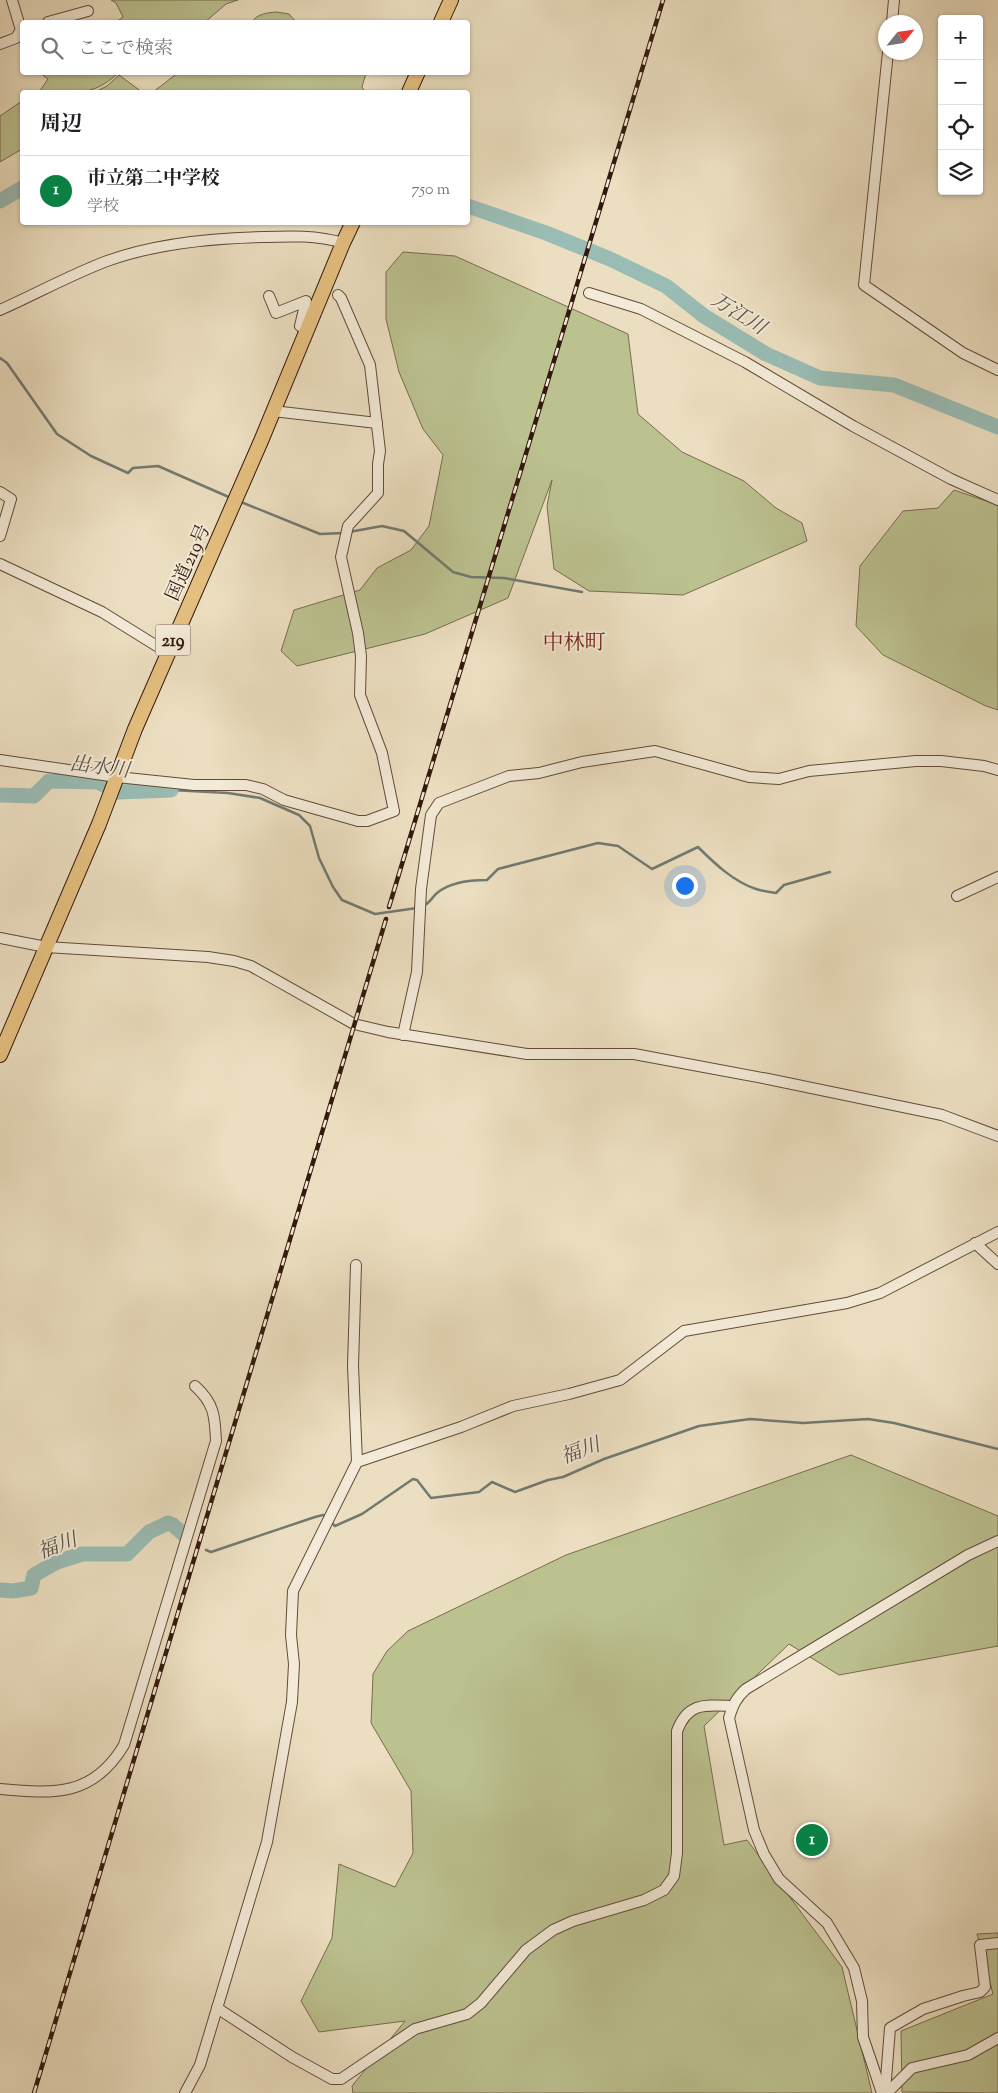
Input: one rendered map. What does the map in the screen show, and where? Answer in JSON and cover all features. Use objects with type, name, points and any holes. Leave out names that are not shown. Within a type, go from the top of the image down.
[{"type":"highway","points":[[442,20],[451,0]]},
{"type":"highway","points":[[410,90],[417,75]]},
{"type":"highway","name":"国道219号","points":[[0,1056],[99,824],[168,653],[352,225]]},
{"type":"street","points":[[12,0],[20,24]]},
{"type":"street","points":[[893,15],[894,0]]},
{"type":"street","points":[[55,20],[88,11]]},
{"type":"street","points":[[0,44],[16,38],[20,33]]},
{"type":"street","points":[[887,60],[864,285],[963,353],[998,370]]},
{"type":"street","points":[[0,310],[57,282],[108,261],[161,246],[197,240],[243,237],[327,238],[343,243]]},
{"type":"street","points":[[589,293],[641,309],[745,362],[853,426],[951,479],[998,500]]},
{"type":"street","points":[[0,760],[117,777],[194,785],[246,786],[263,789],[284,800],[358,821],[367,821],[394,811],[382,753],[360,695],[358,633],[341,557],[348,526],[378,493],[380,451],[370,365],[338,295]]},
{"type":"street","points":[[269,296],[276,313],[306,301],[300,326],[307,330]]},
{"type":"street","points":[[273,411],[377,423]]},
{"type":"street","points":[[0,492],[11,499],[0,536]]},
{"type":"street","points":[[0,564],[102,612],[168,653]]},
{"type":"street","points":[[403,1035],[417,972],[421,889],[431,815],[440,803],[509,776],[539,773],[582,762],[655,751],[749,778],[779,779],[809,771],[941,761],[984,766],[998,770]]},
{"type":"street","points":[[957,896],[998,877]]},
{"type":"street","points":[[0,938],[46,948],[208,957],[234,961],[263,972],[354,1024],[403,1035],[527,1054],[634,1054],[768,1079],[942,1115],[998,1136]]},
{"type":"street","points":[[357,1462],[460,1427],[513,1406],[620,1380],[684,1331],[847,1302],[880,1293],[998,1232]]},
{"type":"street","points":[[975,1243],[998,1264]]},
{"type":"street","points":[[185,2093],[200,2065],[267,1842],[292,1702],[294,1664],[290,1636],[293,1591],[357,1462],[353,1366],[356,1266]]},
{"type":"street","points":[[0,1789],[48,1793],[76,1788],[109,1767],[124,1745],[216,1441],[216,1418],[206,1396],[195,1386]]},
{"type":"street","points":[[885,2093],[863,2038],[862,2001],[854,1968],[827,1923],[779,1879],[759,1844],[730,1727],[732,1706],[746,1689],[778,1669],[968,1555],[998,1541]]},
{"type":"street","points":[[217,2008],[292,2057],[332,2079],[341,2078],[356,2070],[414,2029],[467,2014],[481,2003],[526,1950],[553,1930],[573,1921],[644,1900],[664,1890],[670,1884],[677,1866],[677,1731],[681,1720],[687,1712],[699,1706],[732,1706]]},
{"type":"street","points":[[885,2093],[890,2028],[923,2009],[980,1992],[985,1987],[980,1945],[998,1943]]},
{"type":"street","points":[[885,2093],[912,2068],[963,2057],[998,2038]]},
{"type":"green space","points":[[111,0],[238,0],[226,4],[207,20],[119,20],[123,17],[116,3]]},
{"type":"green space","points":[[265,13],[289,14],[294,20],[253,20]]},
{"type":"green space","points":[[43,75],[116,75],[108,82],[90,90],[40,90],[48,79]]},
{"type":"green space","points":[[119,75],[139,90],[99,90],[107,86]]},
{"type":"green space","points":[[175,75],[365,75],[362,87],[364,90],[156,90]]},
{"type":"green space","points":[[20,102],[20,150],[0,162],[0,116]]},
{"type":"green space","points":[[403,252],[455,256],[628,334],[638,414],[682,452],[744,481],[776,508],[802,523],[807,541],[683,595],[589,591],[554,569],[547,506],[552,480],[508,598],[425,634],[297,666],[281,651],[294,610],[360,590],[377,568],[411,550],[429,526],[443,455],[423,429],[399,372],[386,319],[386,272]]},
{"type":"green space","points":[[954,490],[998,505],[998,710],[986,706],[883,655],[856,626],[860,566],[903,511],[938,508]]},
{"type":"green space","points":[[851,1455],[998,1516],[998,1646],[839,1675],[789,1644],[704,1726],[724,1845],[747,1840],[842,1967],[872,2093],[353,2093],[352,2086],[405,2021],[319,2032],[301,2001],[332,1938],[339,1864],[395,1887],[413,1853],[411,1791],[371,1723],[373,1674],[387,1651],[408,1631],[566,1555]]},
{"type":"green space","points":[[998,1933],[998,2093],[902,2092],[901,2031],[993,1994],[977,1934]]},
{"type":"waterway","name":"万江川","points":[[0,201],[20,189]]},
{"type":"waterway","name":"万江川","points":[[470,207],[546,233],[610,259],[666,286],[704,316],[766,354],[820,378],[894,385],[998,427]]},
{"type":"waterway","points":[[0,358],[7,363],[57,434],[91,456],[128,473],[133,468],[158,466],[231,498]]},
{"type":"waterway","points":[[241,502],[320,534],[344,533]]},
{"type":"waterway","points":[[349,532],[382,526],[404,531],[453,572],[471,577],[504,578],[582,592]]},
{"type":"waterway","name":"出水川","points":[[0,795],[34,796],[49,781],[98,782],[118,792],[171,790]]},
{"type":"waterway","points":[[171,790],[228,793],[260,798],[299,815],[310,826],[319,858],[333,887],[342,900],[375,914],[417,908]]},
{"type":"waterway","points":[[422,906],[448,886],[467,881],[487,880],[498,869],[598,843],[618,846],[652,869],[698,847],[740,882],[756,889],[776,893],[784,885],[830,872]]},
{"type":"waterway","name":"福川","points":[[331,1522],[335,1526],[362,1514],[413,1479],[417,1480],[431,1498],[479,1492],[492,1482],[515,1492],[548,1480],[563,1477],[604,1459],[699,1426],[750,1419],[803,1423],[868,1419],[894,1423],[998,1449]]},
{"type":"waterway","name":"福川","points":[[206,1550],[211,1552],[315,1517],[323,1515],[327,1518]]},
{"type":"waterway","name":"福川","points":[[0,1590],[13,1591],[31,1588],[34,1575],[57,1562],[82,1554],[127,1554],[149,1532],[168,1523],[183,1534]]},
{"type":"railway","points":[[389,907],[663,0]]},
{"type":"railway","points":[[34,2093],[386,919]]},
{"type":"place","name":"市立第二中学校","points":[[812,1840]]},
{"type":"district","name":"中林町","points":[[574,642]]}]
